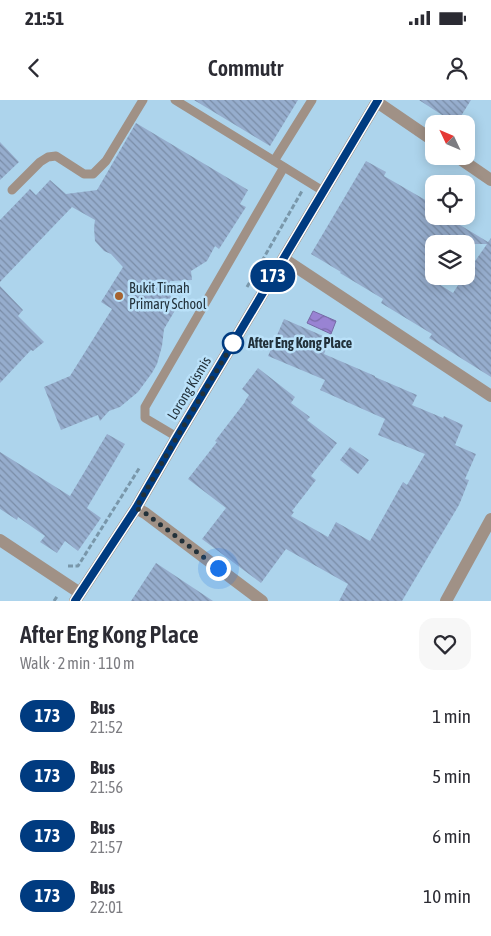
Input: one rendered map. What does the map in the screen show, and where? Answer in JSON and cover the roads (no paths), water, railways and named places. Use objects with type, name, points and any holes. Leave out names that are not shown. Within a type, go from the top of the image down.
[{"type":"street","points":[[377,101],[425,135]]},
{"type":"street","name":"Lorong Kismis","points":[[77,597],[136,508],[377,101]]},
{"type":"street","points":[[469,165],[491,180]]},
{"type":"street","points":[[284,258],[491,396]]},
{"type":"street","points":[[136,508],[262,601]]},
{"type":"street","points":[[446,601],[491,520]]},
{"type":"street","points":[[0,540],[65,582],[77,597]]},
{"type":"lane","points":[[12,190],[40,162],[48,157],[56,156],[84,174],[93,174],[106,161],[143,100]]},
{"type":"lane","points":[[175,100],[323,191]]},
{"type":"lane","points":[[274,161],[312,100]]},
{"type":"lane","points":[[177,437],[145,418],[145,407],[284,167]]},
{"type":"water","points":[[313,311],[336,321],[331,334],[307,323]]},
{"type":"place","name":"Bukit Timah Primary School","points":[[119,296]]},
{"type":"place","name":"After Eng Kong Place","points":[[233,343]]}]
